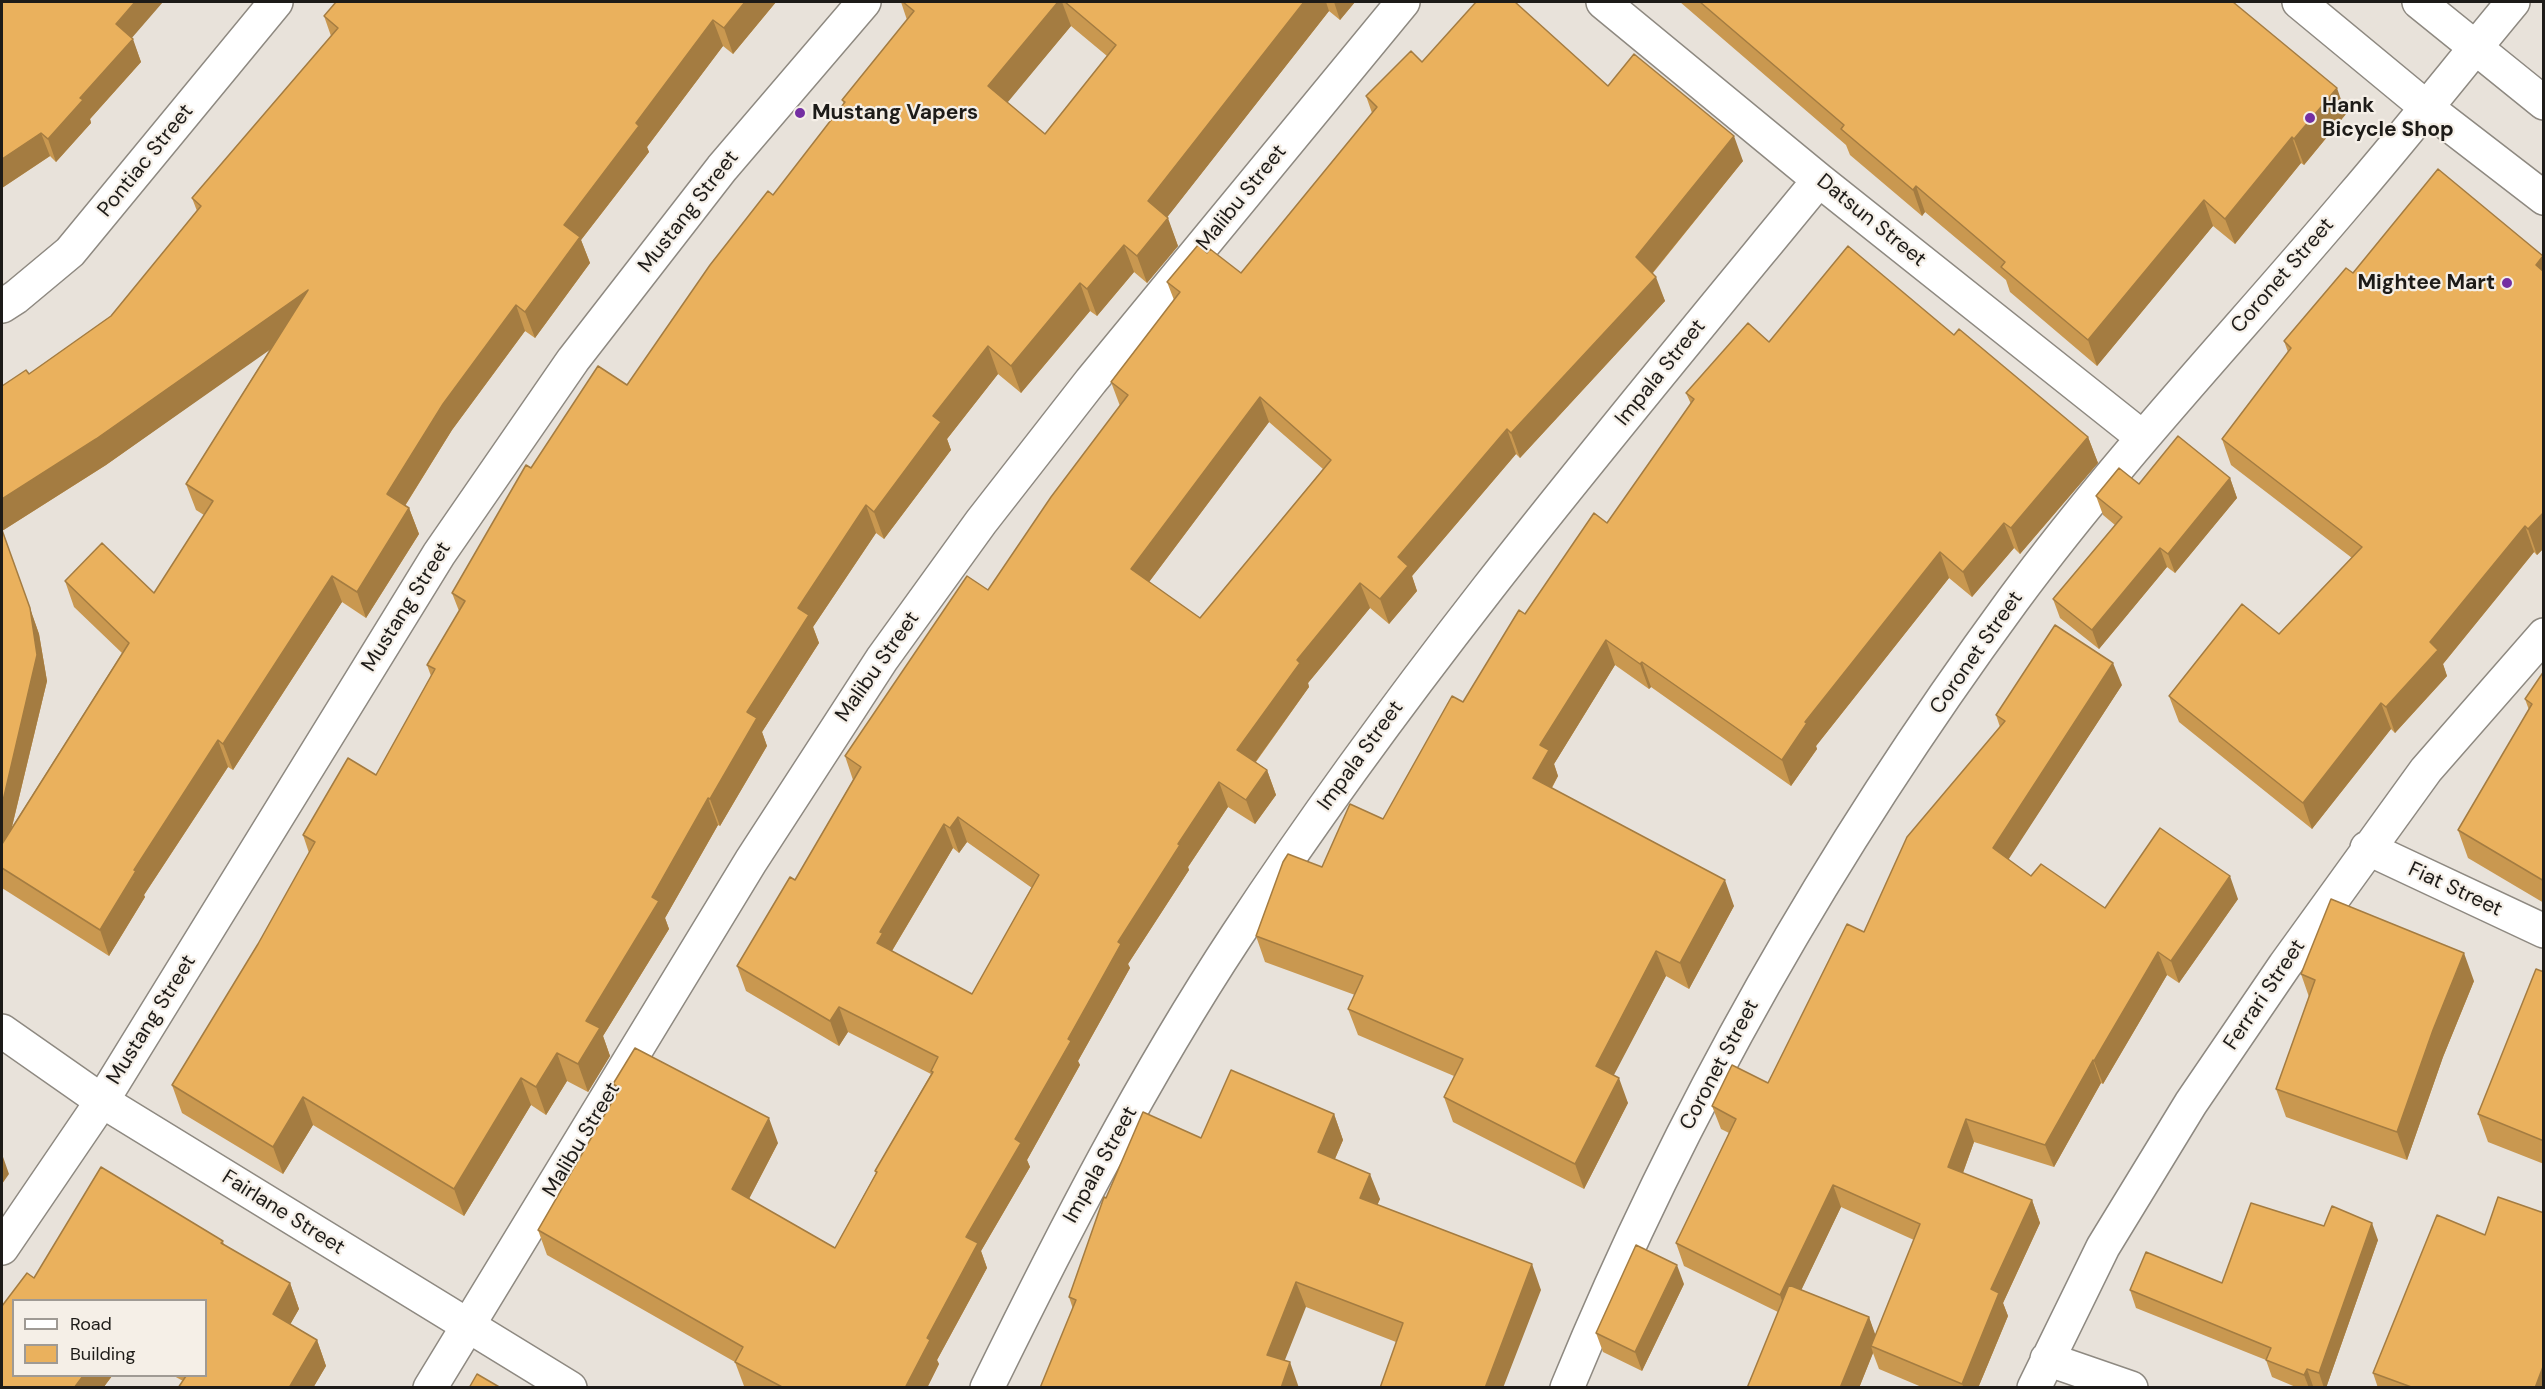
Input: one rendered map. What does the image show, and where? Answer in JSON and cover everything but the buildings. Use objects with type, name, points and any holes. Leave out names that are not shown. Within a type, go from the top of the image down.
[{"type":"street","name":"Pontiac Street","points":[[2,306],[70,252],[276,2]]},
{"type":"street","name":"Mustang Street","points":[[2,1248],[102,1101],[439,554],[566,369],[722,168],[864,2]]},
{"type":"street","name":"Malibu Street","points":[[430,1388],[751,861],[882,658],[981,522],[1091,381],[1403,2]]},
{"type":"street","name":"Datsun Street","points":[[1603,2],[1819,180],[2142,437]]},
{"type":"street","points":[[2299,2],[2426,107],[2544,198]]},
{"type":"street","points":[[2419,2],[2544,103]]},
{"type":"street","name":"Coronet Street","points":[[1567,1388],[1598,1311],[1687,1125],[1786,944],[1895,768],[2014,599],[2142,437],[2352,198],[2513,2]]},
{"type":"street","name":"Impala Street","points":[[987,1388],[1051,1256],[1156,1065],[1236,937],[1327,802],[1436,652],[1568,485],[1819,180]]},
{"type":"street","name":"Ferrari Street","points":[[2040,1373],[2103,1247],[2191,1103],[2367,848],[2426,770],[2544,634]]},
{"type":"street","name":"Fiat Street","points":[[2367,848],[2544,931]]},
{"type":"street","name":"Fairlane Street","points":[[2,1031],[102,1101],[570,1388]]},
{"type":"street","points":[[2040,1373],[2131,1388]]},
{"type":"place","name":"Mustang Vapers","points":[[800,113]]},
{"type":"place","name":"Hank Bicycle Shop","points":[[2310,118]]},
{"type":"place","name":"Mightee Mart","points":[[2507,283]]}]
